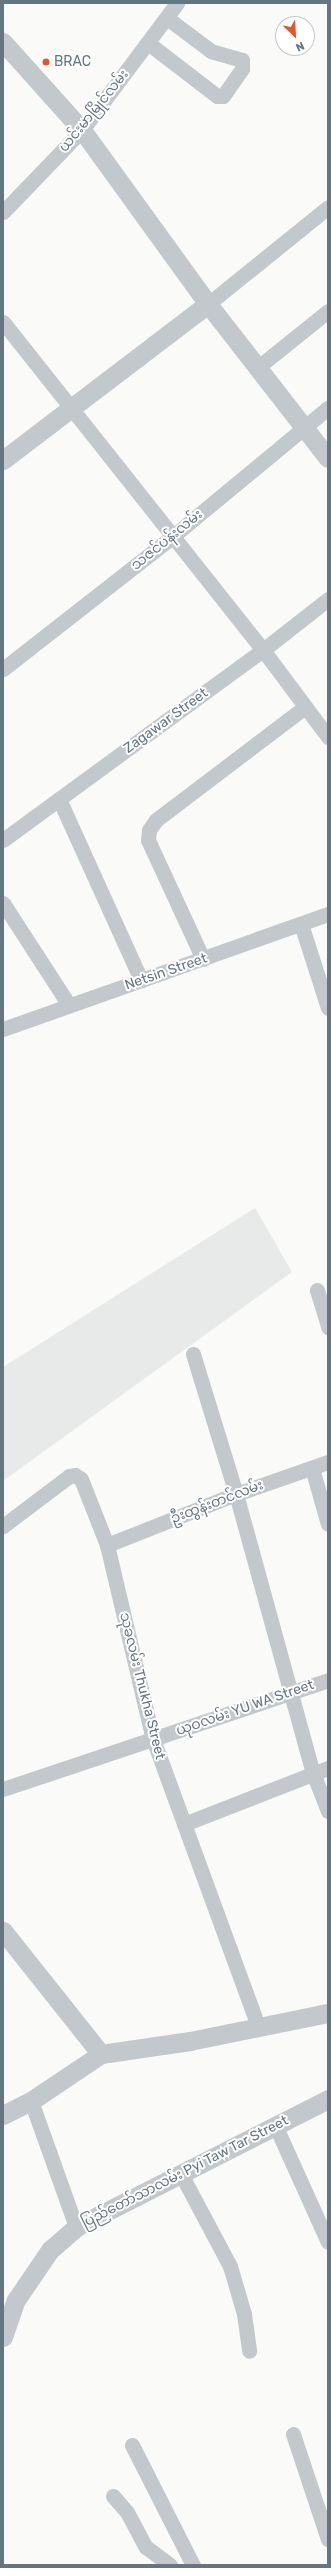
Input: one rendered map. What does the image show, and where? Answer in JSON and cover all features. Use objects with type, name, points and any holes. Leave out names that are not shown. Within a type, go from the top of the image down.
[{"type":"street","name":"ယင်းမာမြိုင်လမ်း","points":[[3,212],[82,130],[148,43],[173,7]]},
{"type":"street","points":[[148,43],[217,96],[223,96],[242,69],[242,60],[211,51],[173,7]]},
{"type":"street","points":[[3,42],[35,74],[82,130],[208,304],[328,458]]},
{"type":"street","points":[[3,460],[208,304],[328,207]]},
{"type":"street","points":[[257,368],[328,311]]},
{"type":"street","points":[[3,322],[263,650],[328,737]]},
{"type":"street","name":"သဇင်ပန်းလမ်း","points":[[3,669],[173,536],[303,427],[328,408]]},
{"type":"street","name":"Zagawar Street","points":[[3,840],[263,650],[328,599]]},
{"type":"street","points":[[203,959],[148,840],[149,830],[156,820],[306,707]]},
{"type":"street","points":[[60,799],[141,980]]},
{"type":"street","points":[[3,903],[69,1005]]},
{"type":"street","name":"Netsin Street","points":[[3,1029],[328,914]]},
{"type":"street","points":[[301,924],[328,1008]]},
{"type":"street","points":[[316,1290],[328,1327]]},
{"type":"street","points":[[193,1354],[236,1494],[313,1773],[328,1811]]},
{"type":"street","name":"ဦးထွန်းတင်လမ်း","points":[[107,1545],[236,1494],[328,1462]]},
{"type":"street","points":[[312,1468],[328,1524]]},
{"type":"street","name":"သုခလမ်း Thukha Street","points":[[3,1526],[69,1476],[75,1475],[81,1479],[107,1545],[153,1739],[258,2026]]},
{"type":"street","name":"ယုဝလမ်း YU WA Street","points":[[3,1789],[328,1680]]},
{"type":"street","points":[[184,1824],[328,1768]]},
{"type":"street","points":[[3,1931],[101,2054]]},
{"type":"street","points":[[3,2115],[31,2101],[101,2054],[190,2041],[328,2013]]},
{"type":"street","name":"ပြည်တော်သာလမ်း Pyi Taw Tar Street","points":[[3,2337],[16,2300],[50,2250],[76,2227],[276,2127],[328,2099]]},
{"type":"street","points":[[31,2101],[76,2227]]},
{"type":"street","points":[[276,2127],[328,2242]]},
{"type":"street","points":[[181,2174],[230,2266],[244,2314],[249,2351]]},
{"type":"street","points":[[294,2434],[328,2539]]},
{"type":"street","points":[[132,2445],[193,2565]]},
{"type":"street","points":[[113,2496],[127,2512],[146,2547],[170,2565]]},
{"type":"shaded area","points":[[255,1208],[292,1272],[3,1481],[3,1367]]},
{"type":"place","name":"BRAC","points":[[46,62]]}]
